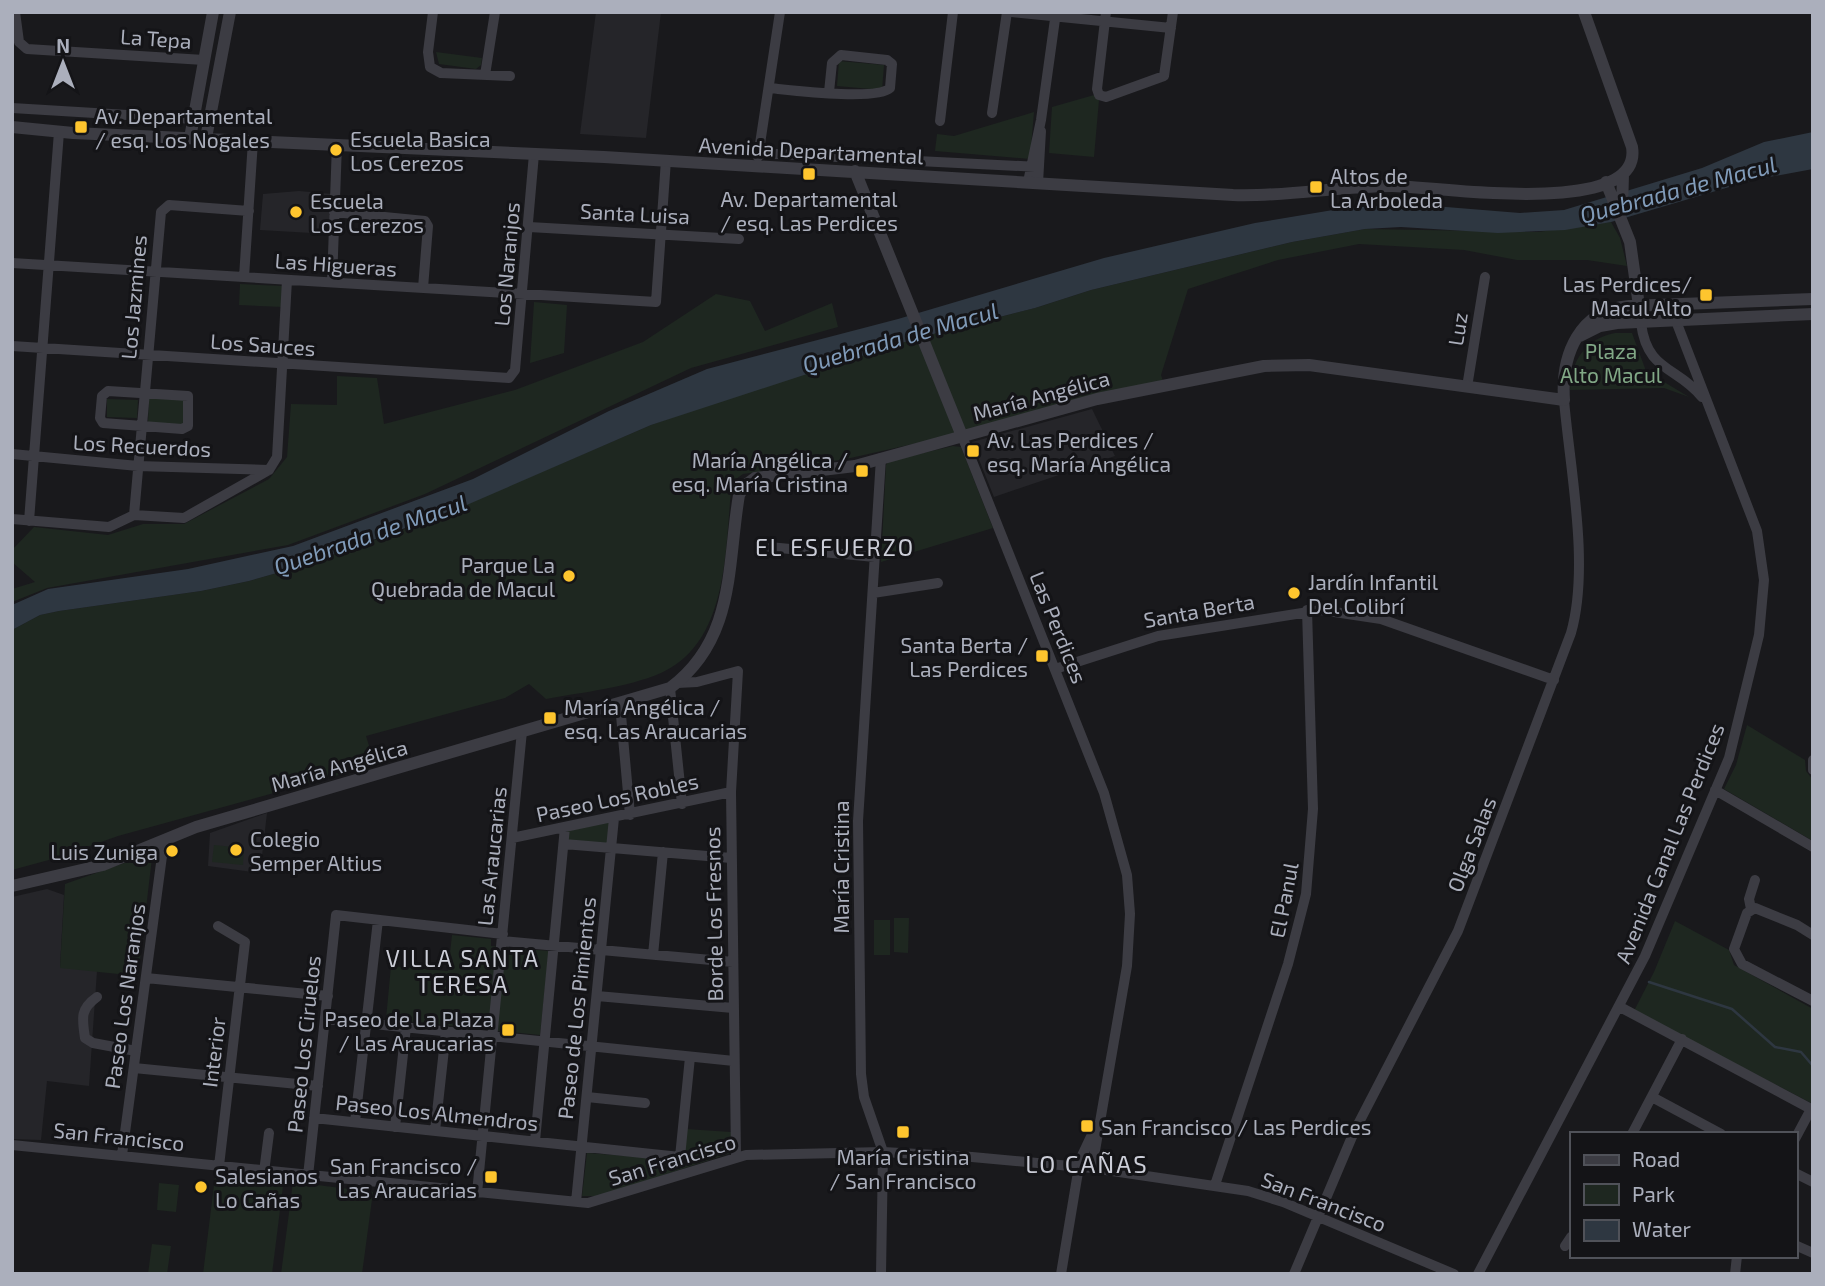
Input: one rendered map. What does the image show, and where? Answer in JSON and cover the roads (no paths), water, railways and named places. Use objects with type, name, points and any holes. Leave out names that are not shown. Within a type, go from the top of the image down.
[{"type":"street","name":"La Tepa","points":[[15,12],[18,40],[22,46],[204,60]]},
{"type":"street","points":[[190,138],[213,12]]},
{"type":"street","points":[[206,138],[230,12]]},
{"type":"street","points":[[433,12],[428,52],[430,67],[441,72],[510,76]]},
{"type":"street","points":[[485,75],[495,12]]},
{"type":"street","points":[[758,159],[780,12]]},
{"type":"street","points":[[940,121],[953,12]]},
{"type":"street","points":[[992,113],[1006,12]]},
{"type":"street","points":[[1012,12],[1105,17],[1171,27]]},
{"type":"street","points":[[1105,17],[1097,89],[1100,95],[1115,96],[1160,79],[1166,71],[1173,12]]},
{"type":"street","name":"Avenida Departamental","points":[[758,159],[855,171],[1272,196],[1391,186],[1556,195],[1613,189],[1632,165],[1632,147],[1584,12]]},
{"type":"street","points":[[1033,182],[1055,15]]},
{"type":"street","points":[[769,88],[829,92],[880,94],[890,88],[893,68],[890,62],[841,55],[832,63],[829,92]]},
{"type":"street","points":[[197,99],[207,103],[213,101]]},
{"type":"street","points":[[12,108],[194,119]]},
{"type":"street","name":"Avenida Departamental","points":[[12,127],[59,132],[666,160],[758,159],[1035,167]]},
{"type":"street","points":[[29,521],[59,132]]},
{"type":"street","points":[[244,277],[253,141]]},
{"type":"street","points":[[332,282],[337,144]]},
{"type":"street","name":"Los Naranjos","points":[[512,377],[524,293],[534,154]]},
{"type":"street","points":[[661,233],[666,160]]},
{"type":"street","name":"Las Perdices","points":[[855,171],[1110,810],[1128,888],[1127,965],[1092,1168]]},
{"type":"street","name":"Avenida Canal Las Perdices","points":[[1613,189],[1633,256],[1645,344],[1654,359],[1705,400]]},
{"type":"street","name":"Los Jazmines","points":[[134,515],[161,212],[164,206],[248,211]]},
{"type":"street","points":[[334,212],[427,222],[423,288]]},
{"type":"street","name":"Santa Luisa","points":[[529,226],[739,239]]},
{"type":"street","name":"Las Higueras","points":[[12,263],[656,302],[661,233]]},
{"type":"street","name":"Luz","points":[[1467,387],[1485,277]]},
{"type":"street","points":[[12,519],[109,527],[134,515],[184,518],[269,470],[277,457],[287,280]]},
{"type":"street","points":[[1564,400],[1566,365],[1575,341],[1585,324],[1601,313],[1615,308],[1639,306],[1813,299]]},
{"type":"street","points":[[1575,341],[1600,326],[1813,314]]},
{"type":"street","name":"Avenida Canal Las Perdices","points":[[1478,1274],[1646,956],[1732,746],[1761,621],[1764,580],[1753,516],[1676,321]]},
{"type":"street","name":"Los Sauces","points":[[12,346],[503,379],[512,377]]},
{"type":"street","name":"María Angélica","points":[[674,686],[706,645],[724,604],[733,566],[738,500],[744,485],[760,477],[830,470],[1097,399],[1277,364],[1309,365],[1564,400]]},
{"type":"street","points":[[104,392],[145,393],[188,396],[189,424],[185,429],[105,424],[100,418],[104,392]]},
{"type":"street","name":"Olga Salas","points":[[1294,1274],[1354,1132],[1458,931],[1571,633],[1578,596],[1577,535],[1564,400]]},
{"type":"street","name":"Los Recuerdos","points":[[12,454],[138,466],[269,470]]},
{"type":"street","name":"María Cristina","points":[[881,458],[858,821],[861,1074],[864,1097],[883,1152],[881,1274]]},
{"type":"street","points":[[769,547],[875,557]]},
{"type":"street","points":[[873,593],[938,583]]},
{"type":"street","name":"Santa Berta","points":[[1055,669],[1158,636],[1307,610],[1330,610],[1381,619],[1554,680]]},
{"type":"street","name":"El Panul","points":[[1216,1185],[1288,964],[1306,894],[1313,809],[1307,610]]},
{"type":"street","name":"María Angélica","points":[[12,886],[103,865],[196,827],[674,686],[738,671]]},
{"type":"street","name":"Borde Los Fresnos","points":[[736,1156],[731,792],[738,671]]},
{"type":"street","points":[[674,686],[682,804]]},
{"type":"street","points":[[620,704],[630,815]]},
{"type":"street","name":"Las Araucarias","points":[[477,1193],[522,731]]},
{"type":"street","points":[[1813,760],[1813,770]]},
{"type":"street","points":[[1715,790],[1813,846]]},
{"type":"street","name":"Paseo Los Robles","points":[[512,838],[731,792]]},
{"type":"street","name":"Paseo de Los Pimientos","points":[[576,1202],[614,818]]},
{"type":"street","points":[[535,1141],[565,827]]},
{"type":"street","name":"Paseo Los Naranjos","points":[[122,1155],[164,841]]},
{"type":"street","points":[[564,844],[731,858]]},
{"type":"street","points":[[653,955],[663,852]]},
{"type":"street","points":[[1755,880],[1749,900],[1751,909],[1735,942],[1735,953],[1739,961],[1813,1002]]},
{"type":"street","points":[[1751,909],[1761,908],[1813,935]]},
{"type":"street","name":"Paseo Los Ciruelos","points":[[308,1176],[337,915],[378,920]]},
{"type":"street","points":[[355,1122],[378,920],[554,946],[733,962]]},
{"type":"street","name":"Interior","points":[[218,926],[245,942],[219,1167]]},
{"type":"street","points":[[146,978],[328,996]]},
{"type":"street","points":[[597,996],[733,1008]]},
{"type":"street","points":[[97,997],[85,1005],[82,1015],[85,1038],[93,1043],[136,1051]]},
{"type":"street","points":[[1620,1007],[1812,1109],[1797,1135]]},
{"type":"street","points":[[325,1019],[734,1061]]},
{"type":"street","points":[[395,1127],[406,1027]]},
{"type":"street","points":[[435,1131],[446,1031]]},
{"type":"street","points":[[1633,1132],[1682,1040]]},
{"type":"street","name":"Paseo Los Almendros","points":[[314,1118],[680,1157],[690,1057]]},
{"type":"street","points":[[134,1068],[318,1086]]},
{"type":"street","points":[[587,1097],[645,1103]]},
{"type":"street","points":[[1652,1097],[1717,1132]]},
{"type":"street","name":"Las Perdices","points":[[1061,1274],[1080,1167],[1102,1115]]},
{"type":"street","points":[[264,1172],[269,1133]]},
{"type":"street","name":"San Francisco","points":[[12,1145],[576,1202],[602,1201],[736,1156],[883,1152],[1092,1168],[1216,1185],[1265,1196],[1454,1274]]},
{"type":"street","points":[[1797,1174],[1813,1182]]},
{"type":"street","points":[[1565,1246],[1570,1238]]},
{"type":"street","points":[[1797,1246],[1813,1253]]},
{"type":"water","name":"Quebrada de Macul","points":[[1813,132],[1813,169],[1753,180],[1611,222],[1565,230],[1498,233],[1401,227],[1365,229],[1292,242],[1091,290],[1035,308],[914,339],[651,425],[462,507],[305,565],[201,591],[40,615],[12,630],[12,605],[48,589],[188,569],[293,546],[473,479],[609,411],[707,369],[898,319],[1104,258],[1255,223],[1345,208],[1409,204],[1520,213],[1564,210],[1702,168],[1764,142]]},
{"type":"waterway","points":[[1649,982],[1732,1009],[1775,1047],[1801,1052],[1813,1066]]},
{"type":"place","name":"Av. Departamental / esq. Los Nogales","points":[[81,127]]},
{"type":"place","name":"Escuela Basica Los Cerezos","points":[[336,150]]},
{"type":"place","name":"Av. Departamental / esq. Las Perdices","points":[[809,174]]},
{"type":"place","name":"Altos de La Arboleda","points":[[1316,187]]},
{"type":"place","name":"Escuela Los Cerezos","points":[[296,212]]},
{"type":"place","name":"Las Perdices/ Macul Alto","points":[[1706,295]]},
{"type":"place","name":"Av. Las Perdices / esq. María Angélica","points":[[973,451]]},
{"type":"place","name":"María Angélica / esq. María Cristina","points":[[862,471]]},
{"type":"place","name":"Parque La Quebrada de Macul","points":[[569,576]]},
{"type":"place","name":"Jardín Infantil Del Colibrí","points":[[1294,593]]},
{"type":"place","name":"Santa Berta / Las Perdices","points":[[1042,656]]},
{"type":"place","name":"María Angélica / esq. Las Araucarias","points":[[550,718]]},
{"type":"place","name":"Colegio Semper Altius","points":[[236,850]]},
{"type":"place","name":"Luis Zuniga","points":[[172,851]]},
{"type":"place","name":"Paseo de La Plaza / Las Araucarias","points":[[508,1030]]},
{"type":"place","name":"San Francisco / Las Perdices","points":[[1087,1126]]},
{"type":"place","name":"María Cristina / San Francisco","points":[[903,1132]]},
{"type":"place","name":"San Francisco / Las Araucarias","points":[[491,1177]]},
{"type":"place","name":"Salesianos Lo Cañas","points":[[201,1187]]},
{"type":"district","name":"EL ESFUERZO","points":[[835,547]]},
{"type":"district","name":"VILLA SANTA TERESA","points":[[463,971]]},
{"type":"district","name":"LO CAÑAS","points":[[1087,1163]]},
{"type":"park label","name":"Plaza Alto Macul","points":[[1611,362]]}]
